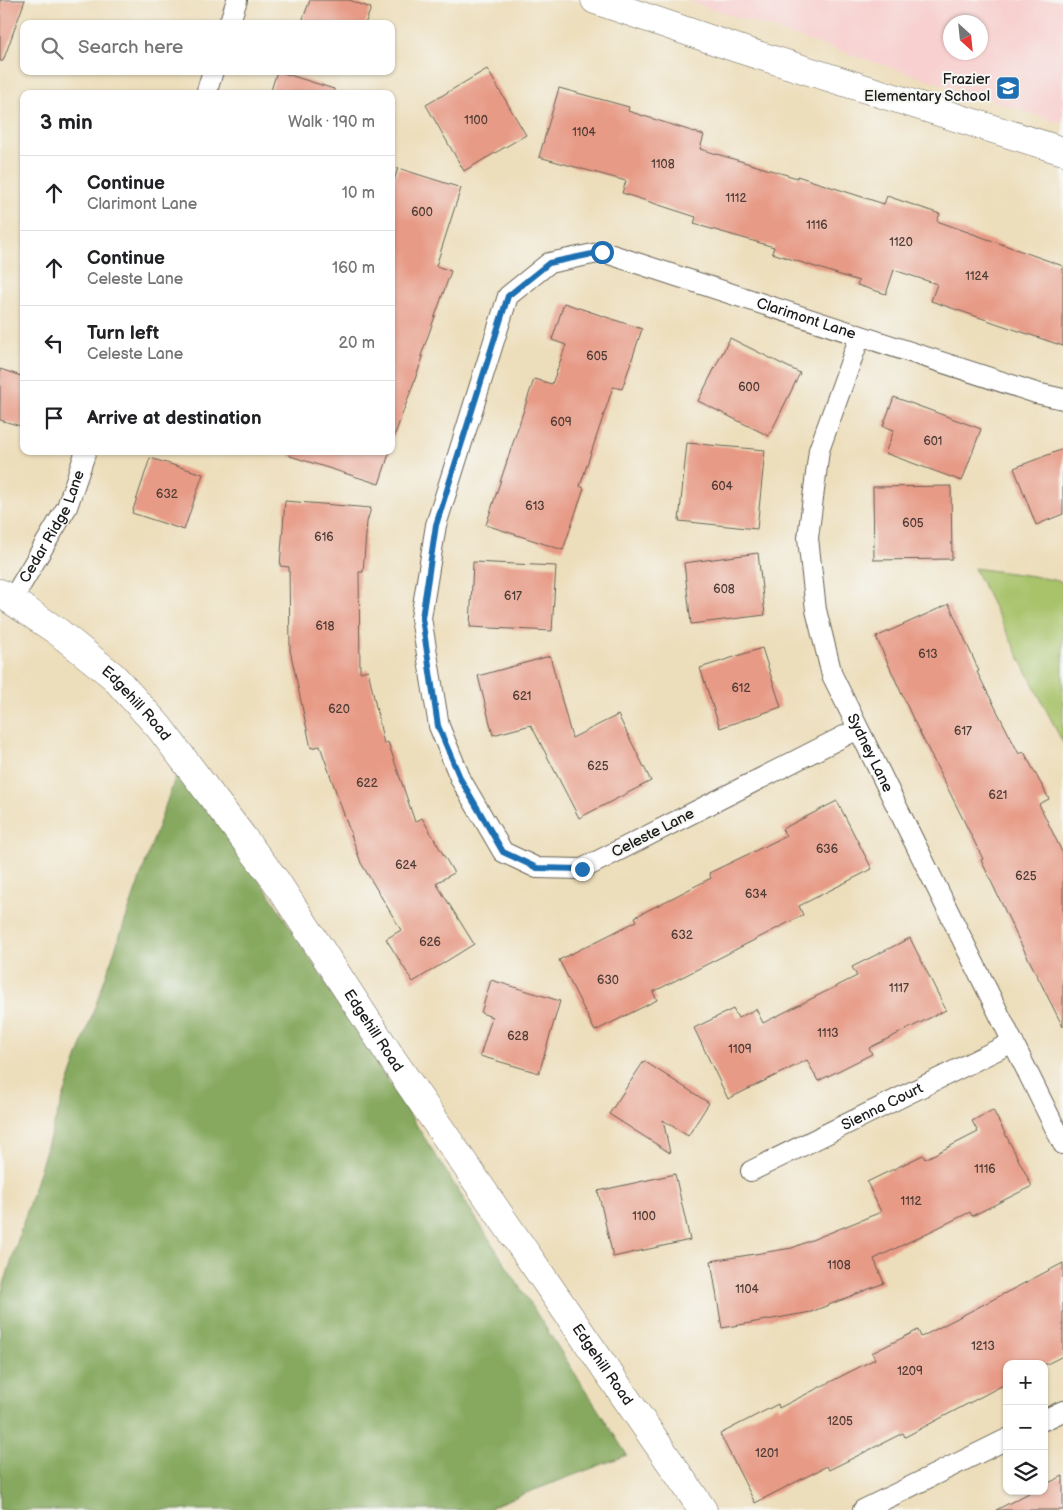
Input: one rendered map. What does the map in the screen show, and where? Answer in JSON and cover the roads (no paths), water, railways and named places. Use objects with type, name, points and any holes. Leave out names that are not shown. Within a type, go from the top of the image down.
[{"type":"street","points":[[230,20],[237,0]]},
{"type":"street","points":[[595,0],[742,50],[1063,151]]},
{"type":"street","points":[[207,90],[212,75]]},
{"type":"street","name":"Clarimont Lane","points":[[549,263],[602,252],[1036,393],[1063,399]]},
{"type":"street","name":"Celeste Lane","points":[[549,263],[508,296],[436,525],[422,618],[438,726],[461,780],[503,852],[537,868],[582,869],[858,728]]},
{"type":"street","name":"Sydney Lane","points":[[860,336],[819,450],[808,538],[816,610],[832,675],[1063,1144]]},
{"type":"street","name":"Cedar Ridge Lane","points":[[6,596],[67,508],[85,455]]},
{"type":"street","name":"Edgehill Road","points":[[6,596],[57,631],[113,676],[159,727],[276,882],[393,1060],[703,1510]]},
{"type":"street","name":"Sienna Court","points":[[751,1172],[1013,1042]]},
{"type":"street","points":[[1048,1418],[1063,1410]]},
{"type":"street","points":[[863,1510],[1003,1440]]},
{"type":"place","name":"Frazier Elementary School","points":[[1008,88]]}]
